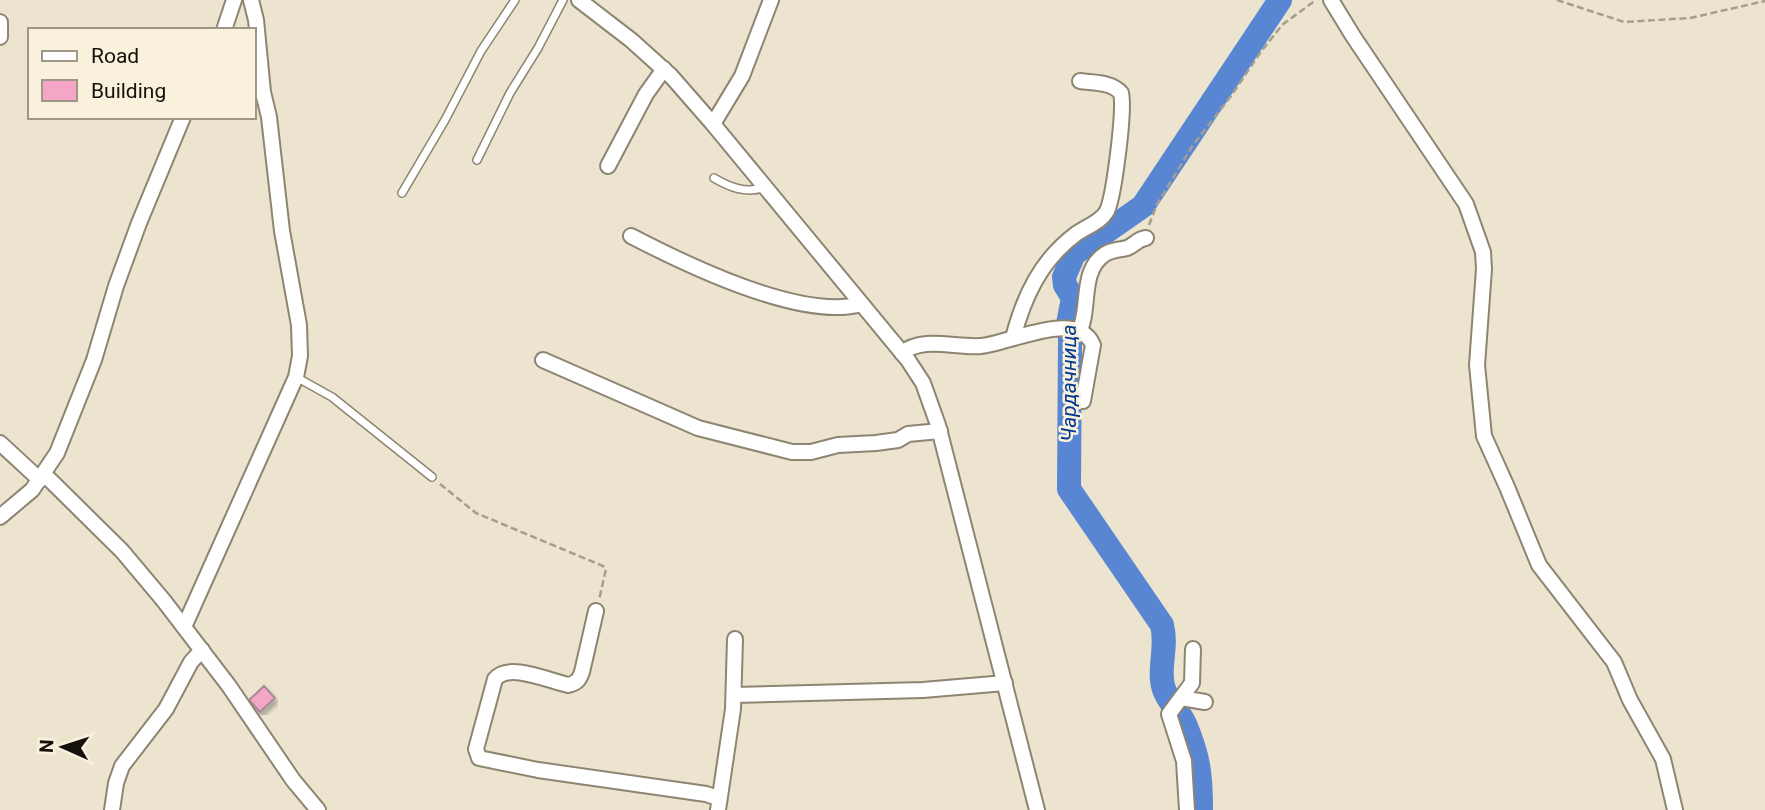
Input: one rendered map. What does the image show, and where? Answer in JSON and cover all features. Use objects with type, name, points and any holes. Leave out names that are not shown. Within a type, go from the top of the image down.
[{"type":"street","points":[[225,28],[234,0]]},
{"type":"street","points":[[184,628],[296,377],[300,356],[299,325],[282,231],[256,20],[251,0]]},
{"type":"street","points":[[579,0],[632,40],[664,69],[713,124],[902,353],[923,383],[940,431],[1037,810]]},
{"type":"street","points":[[713,124],[742,76],[771,0]]},
{"type":"street","points":[[1331,0],[1466,204],[1482,251],[1484,269],[1477,355],[1484,436],[1539,565],[1614,662],[1630,700],[1663,760],[1675,810]]},
{"type":"street","points":[[0,22],[0,37]]},
{"type":"street","points":[[608,166],[646,93],[664,69]]},
{"type":"street","points":[[1013,338],[1021,308],[1044,265],[1066,242],[1107,211],[1115,176],[1123,97],[1119,89],[1080,81]]},
{"type":"street","points":[[0,517],[32,490],[66,432],[94,360],[116,286],[139,223],[182,119]]},
{"type":"street","points":[[631,236],[695,266],[772,296],[824,308],[837,309],[861,304]]},
{"type":"street","points":[[1072,331],[1086,315],[1085,291],[1099,259],[1114,250],[1127,248],[1138,239],[1146,238]]},
{"type":"street","points":[[902,353],[916,344],[981,346],[1050,329],[1072,331],[1087,335],[1093,345],[1083,401]]},
{"type":"street","points":[[543,360],[698,428],[792,452],[811,452],[838,445],[898,440],[908,434],[940,431]]},
{"type":"street","points":[[0,443],[42,477],[122,551],[202,650],[318,810]]},
{"type":"street","points":[[596,611],[582,672],[574,683],[568,685],[517,671],[503,672],[495,679],[476,749],[479,758],[527,768],[706,794],[718,804]]},
{"type":"street","points":[[718,804],[734,695],[735,639]]},
{"type":"street","points":[[1187,810],[1184,761],[1169,720],[1192,683],[1193,649]]},
{"type":"street","points":[[112,810],[122,766],[166,709],[191,662],[202,650]]},
{"type":"street","points":[[734,695],[923,690],[1005,682]]},
{"type":"street","points":[[1177,704],[1205,702]]},
{"type":"lane","points":[[402,193],[446,120],[481,51],[515,0]]},
{"type":"lane","points":[[477,160],[510,93],[563,0]]},
{"type":"lane","points":[[714,178],[738,189],[754,191],[764,188]]},
{"type":"lane","points":[[296,377],[332,397],[432,477]]},
{"type":"path","points":[[1146,238],[1157,204],[1202,133],[1274,34],[1316,0]]},
{"type":"path","points":[[1557,0],[1624,22],[1690,18],[1765,1]]},
{"type":"path","points":[[432,477],[476,513],[603,566],[606,569],[605,576],[596,611]]},
{"type":"building","points":[[264,686],[275,698],[260,712],[249,700]]},
{"type":"waterway","name":"Чардачница","points":[[1201,810],[1200,776],[1193,746],[1185,724],[1163,686],[1162,625],[1069,489],[1068,324],[1073,298],[1065,285],[1064,277],[1074,254],[1143,206],[1280,0]]}]
